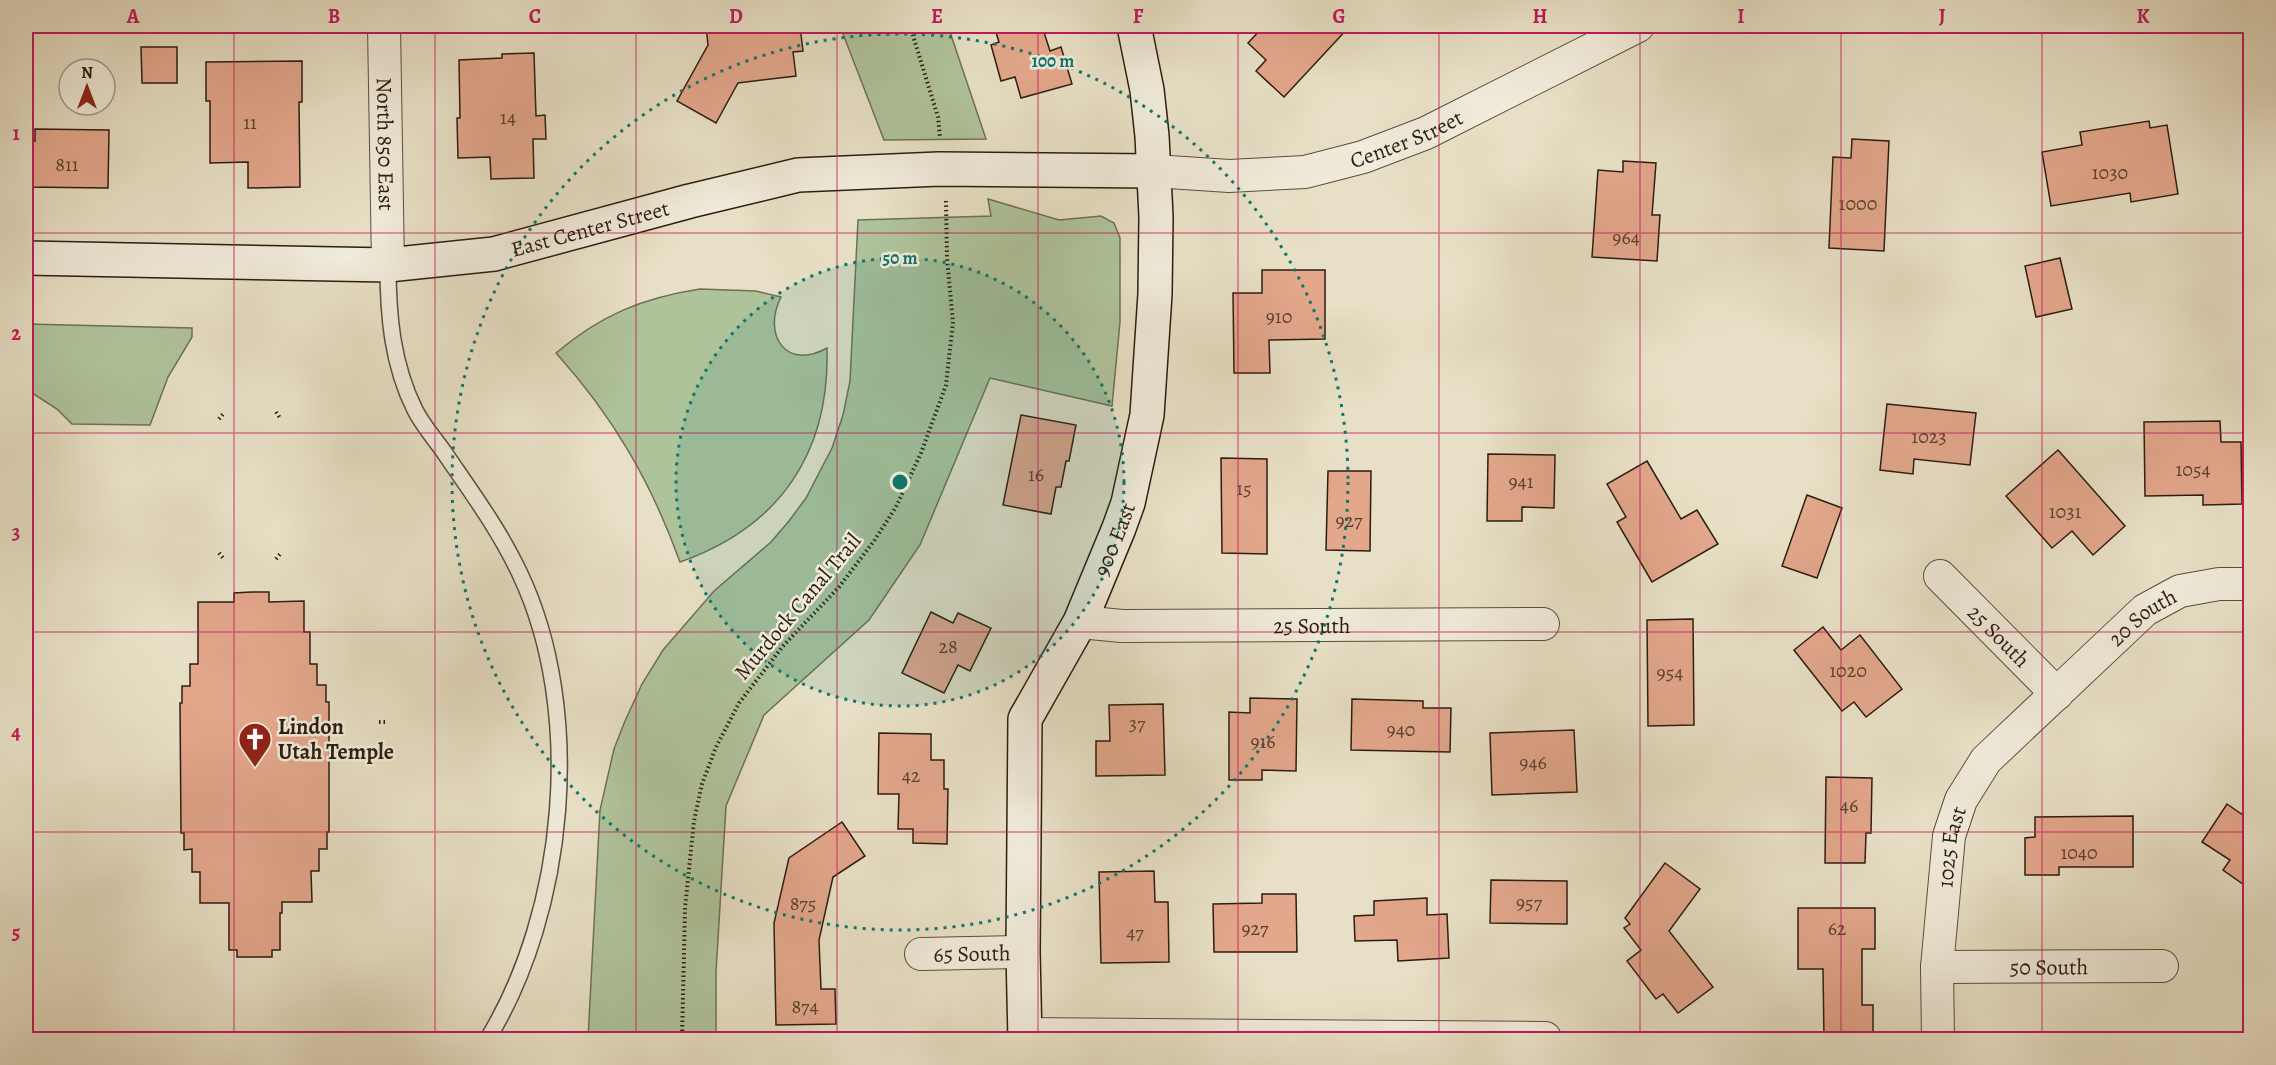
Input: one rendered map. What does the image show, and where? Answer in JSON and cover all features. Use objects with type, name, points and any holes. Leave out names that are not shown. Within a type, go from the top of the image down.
[{"type":"street","name":"North 850 East","points":[[384,26],[388,265]]},
{"type":"street","name":"900 East","points":[[1025,1037],[1023,951],[1025,719],[1080,622],[1128,503],[1147,414],[1155,294],[1154,171],[1148,90],[1134,26]]},
{"type":"street","name":"Center Street","points":[[1154,171],[1229,176],[1305,172],[1363,157],[1426,133],[1638,26]]},
{"type":"street","name":"East Center Street","points":[[26,258],[388,265],[494,254],[690,201],[798,175],[939,169],[1154,171]]},
{"type":"street","name":"25 South","points":[[1940,576],[2057,694]]},
{"type":"street","name":"20 South","points":[[2057,694],[2145,610],[2180,591],[2219,584],[2250,584]]},
{"type":"street","name":"25 South","points":[[1080,622],[1122,626],[1543,624]]},
{"type":"street","name":"1025 East","points":[[1938,1040],[1937,967],[1949,836],[1961,800],[1986,760],[2057,694]]},
{"type":"street","name":"65 South","points":[[921,954],[1023,951]]},
{"type":"street","name":"50 South","points":[[1937,967],[2162,966]]},
{"type":"street","points":[[1025,1037],[1545,1038]]},
{"type":"lane","points":[[388,265],[390,324],[395,354],[404,383],[416,412],[481,505],[520,573],[543,637],[558,717],[559,799],[548,875],[529,949],[500,1019],[487,1040]]},
{"type":"path","points":[[910,26],[938,117],[940,145]]},
{"type":"path","name":"Murdock Canal Trail","points":[[682,1040],[685,908],[694,821],[702,784],[716,747],[739,703],[783,646],[839,587],[874,541],[896,507],[921,453],[946,385],[953,322],[947,259],[946,200]]},
{"type":"path","points":[[276,412],[280,417]]},
{"type":"path","points":[[219,419],[224,413]]},
{"type":"path","points":[[219,553],[224,559]]},
{"type":"path","points":[[276,559],[281,553]]},
{"type":"path","points":[[379,722],[386,722]]},
{"type":"green space","points":[[840,26],[948,26],[986,139],[884,140]]},
{"type":"green space","points":[[988,199],[1059,220],[1101,216],[1114,223],[1120,238],[1120,322],[1112,406],[990,378],[920,545],[869,620],[764,715],[726,806],[716,972],[716,1039],[588,1039],[600,810],[614,749],[642,684],[663,650],[714,591],[771,542],[789,521],[806,498],[832,448],[843,415],[850,381],[858,220],[991,216]]},
{"type":"green space","points":[[700,289],[756,291],[781,297],[774,324],[776,336],[789,352],[800,355],[812,354],[827,348],[826,386],[819,421],[808,453],[792,482],[771,507],[745,529],[715,547],[680,562],[656,504],[628,451],[595,401],[556,353],[589,328],[623,310],[659,297]]},
{"type":"green space","points":[[26,324],[192,328],[192,337],[168,377],[150,425],[72,424],[57,409],[26,389]]},
{"type":"building","points":[[706,26],[800,26],[803,51],[793,52],[796,76],[738,83],[716,123],[677,101],[708,45]]},
{"type":"building","points":[[994,26],[1042,26],[1050,51],[1061,47],[1072,84],[1021,98],[1015,77],[1001,81],[991,45],[999,42]]},
{"type":"building","points":[[1264,26],[1350,26],[1284,97],[1256,71],[1266,60],[1248,43]]},
{"type":"building","points":[[141,47],[177,47],[177,83],[142,83]]},
{"type":"building","points":[[534,53],[536,116],[545,115],[546,139],[533,139],[534,178],[491,179],[490,157],[458,158],[459,60],[502,58],[502,54]]},
{"type":"building","points":[[302,61],[302,102],[299,102],[300,187],[248,188],[248,162],[210,163],[210,101],[206,101],[206,62]]},
{"type":"building","points":[[2149,121],[2150,128],[2167,125],[2178,194],[2131,202],[2130,193],[2051,206],[2042,152],[2082,145],[2080,132]]},
{"type":"building","points":[[35,129],[109,130],[108,188],[26,187],[26,141],[35,141]]},
{"type":"building","points":[[1852,139],[1889,141],[1884,251],[1829,248],[1833,157],[1851,158]]},
{"type":"building","points":[[1623,161],[1656,163],[1652,215],[1660,215],[1657,261],[1592,257],[1598,170],[1623,172]]},
{"type":"building","points":[[2060,258],[2072,309],[2036,317],[2025,266]]},
{"type":"building","points":[[1262,270],[1325,270],[1325,339],[1269,340],[1270,373],[1234,373],[1233,293],[1262,293]]},
{"type":"building","points":[[1887,404],[1976,413],[1970,465],[1914,459],[1913,474],[1880,470]]},
{"type":"building","points":[[1021,415],[1076,425],[1069,461],[1066,461],[1061,487],[1056,487],[1051,514],[1003,505]]},
{"type":"building","points":[[2220,421],[2221,442],[2241,442],[2242,504],[2203,505],[2203,495],[2145,496],[2144,422]]},
{"type":"building","points":[[2058,450],[2125,526],[2093,555],[2072,531],[2052,548],[2006,496]]},
{"type":"building","points":[[1488,454],[1555,455],[1554,508],[1522,507],[1522,521],[1487,521]]},
{"type":"building","points":[[1221,458],[1267,459],[1267,554],[1222,553]]},
{"type":"building","points":[[1647,461],[1681,519],[1697,510],[1718,544],[1652,582],[1617,522],[1626,517],[1607,484]]},
{"type":"building","points":[[1328,471],[1371,471],[1370,551],[1326,550]]},
{"type":"building","points":[[1807,495],[1842,508],[1817,578],[1782,566]]},
{"type":"building","name":"Lindon Utah Temple","points":[[269,592],[269,602],[304,601],[304,632],[310,632],[310,664],[317,664],[317,685],[326,685],[326,702],[329,702],[327,849],[319,849],[319,871],[311,871],[312,902],[282,902],[280,950],[272,950],[272,957],[237,957],[237,950],[229,950],[229,903],[200,903],[200,872],[192,872],[192,849],[184,850],[184,833],[181,833],[180,703],[182,703],[182,686],[190,686],[190,664],[198,664],[198,602],[234,602],[234,593]]},
{"type":"building","points":[[931,612],[953,623],[958,613],[991,628],[970,671],[958,665],[944,693],[902,673]]},
{"type":"building","points":[[1693,619],[1694,725],[1648,726],[1647,620]]},
{"type":"building","points":[[1823,627],[1841,650],[1860,635],[1902,689],[1866,717],[1854,702],[1842,711],[1794,650]]},
{"type":"building","points":[[1250,698],[1297,699],[1296,771],[1262,770],[1262,780],[1229,780],[1229,712],[1250,713]]},
{"type":"building","points":[[1352,699],[1423,701],[1423,708],[1451,708],[1450,752],[1351,750]]},
{"type":"building","points":[[1163,704],[1165,775],[1096,776],[1096,741],[1110,741],[1109,705]]},
{"type":"building","points":[[1574,730],[1577,792],[1492,795],[1490,733]]},
{"type":"building","points":[[879,733],[931,734],[931,760],[944,760],[944,789],[948,789],[947,844],[913,843],[913,829],[898,829],[899,794],[878,794]]},
{"type":"building","points":[[1826,777],[1872,778],[1871,833],[1866,833],[1865,863],[1825,863]]},
{"type":"building","points":[[2227,804],[2250,820],[2250,889],[2223,870],[2230,860],[2202,842]]},
{"type":"building","points":[[2133,816],[2133,867],[2059,867],[2059,875],[2025,875],[2025,838],[2035,837],[2035,817]]},
{"type":"building","points":[[842,822],[865,856],[833,877],[819,940],[821,989],[835,989],[836,1024],[776,1025],[774,923],[789,858]]},
{"type":"building","points":[[1665,863],[1700,889],[1669,931],[1713,987],[1678,1013],[1663,994],[1656,999],[1627,961],[1641,950],[1624,928],[1630,924],[1625,918]]},
{"type":"building","points":[[1154,871],[1155,902],[1168,902],[1169,962],[1101,963],[1099,872]]},
{"type":"building","points":[[1491,880],[1567,881],[1567,924],[1490,923]]},
{"type":"building","points":[[1262,894],[1296,894],[1297,952],[1214,952],[1213,904],[1262,903]]},
{"type":"building","points":[[1427,898],[1427,915],[1447,914],[1449,958],[1398,961],[1397,940],[1355,941],[1354,916],[1374,915],[1374,901]]},
{"type":"building","points":[[1798,908],[1875,908],[1875,949],[1862,949],[1862,1005],[1873,1005],[1873,1040],[1824,1040],[1823,969],[1798,969]]},
{"type":"place","name":"Lindon Utah Temple","points":[[255,768]]}]
